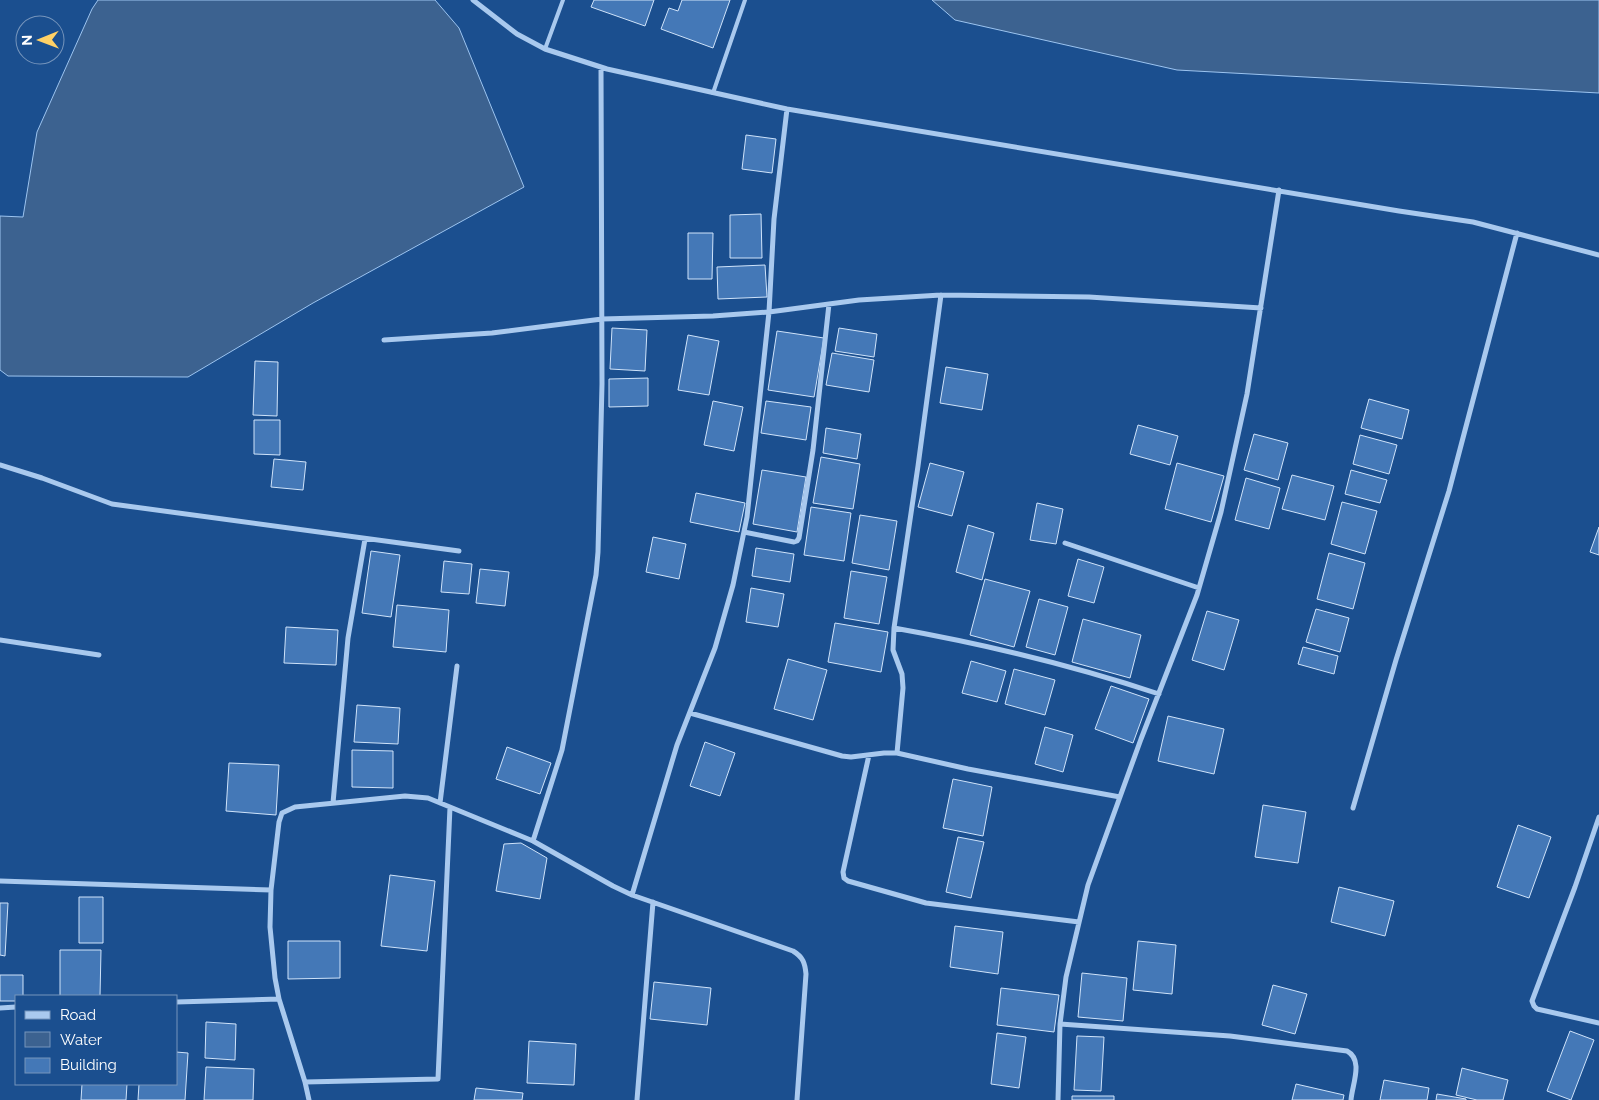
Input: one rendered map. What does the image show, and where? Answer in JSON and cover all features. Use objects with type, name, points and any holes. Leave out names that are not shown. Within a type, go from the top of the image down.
[{"type":"street","points":[[473,0],[517,34],[545,49],[600,67],[713,93],[787,109],[1390,210],[1473,222],[1599,255]]},
{"type":"street","points":[[533,841],[562,750],[596,575],[598,552],[602,384],[600,67]]},
{"type":"street","points":[[632,895],[677,745],[715,648],[733,586],[744,532],[750,496],[769,312],[774,219],[787,109]]},
{"type":"street","points":[[1058,1100],[1060,1024],[1066,977],[1088,885],[1198,588],[1220,512],[1247,394],[1279,190]]},
{"type":"street","points":[[1353,808],[1396,660],[1449,491],[1517,233]]},
{"type":"street","points":[[384,340],[492,333],[602,319],[713,316],[769,312],[859,300],[941,295],[1089,297],[1261,308]]},
{"type":"street","points":[[897,753],[903,688],[902,674],[894,650],[894,628],[941,295]]},
{"type":"street","points":[[744,532],[794,542],[797,542],[799,538],[813,450],[828,304]]},
{"type":"street","points":[[0,467],[42,478],[112,504],[459,551]]},
{"type":"street","points":[[333,803],[348,638],[365,539]]},
{"type":"street","points":[[1065,543],[1198,588]]},
{"type":"street","points":[[894,628],[962,640],[1084,670],[1159,694]]},
{"type":"street","points":[[0,640],[99,656]]},
{"type":"street","points":[[440,803],[457,666]]},
{"type":"street","points":[[690,712],[842,756],[869,755],[884,752],[897,753],[968,770],[1120,797]]},
{"type":"street","points":[[869,755],[843,872],[844,878],[848,881],[926,903],[1080,922]]},
{"type":"street","points":[[309,1100],[306,1082],[279,999],[270,927],[271,890],[279,822],[282,812],[295,807],[405,796],[428,798],[533,841],[632,895],[793,951],[800,956],[804,963],[806,974],[797,1100]]},
{"type":"street","points":[[306,1082],[438,1078],[450,807]]},
{"type":"street","points":[[1599,817],[1532,1002],[1537,1009],[1599,1023]]},
{"type":"street","points":[[0,882],[271,890]]},
{"type":"street","points":[[636,1100],[653,902]]},
{"type":"street","points":[[178,1002],[279,999]]},
{"type":"street","points":[[0,1008],[15,1008]]},
{"type":"street","points":[[1060,1024],[1230,1036],[1347,1051],[1352,1054],[1357,1064],[1351,1100]]},
{"type":"lane","points":[[545,49],[563,0]]},
{"type":"lane","points":[[713,93],[746,0]]},
{"type":"water","points":[[98,0],[435,0],[459,28],[524,187],[313,303],[188,377],[8,376],[0,370],[0,216],[23,217],[37,132],[92,9]]},
{"type":"water","points":[[932,0],[1599,0],[1599,93],[1177,70],[955,20]]},
{"type":"building","points":[[594,0],[654,0],[645,26],[591,7]]},
{"type":"building","points":[[682,0],[730,0],[713,48],[661,29],[669,8],[678,11]]},
{"type":"building","points":[[746,135],[776,139],[772,173],[742,169]]},
{"type":"building","points":[[761,214],[762,258],[730,258],[730,215]]},
{"type":"building","points":[[688,233],[713,233],[712,279],[688,279]]},
{"type":"building","points":[[765,265],[767,297],[718,299],[717,267]]},
{"type":"building","points":[[612,328],[647,330],[645,371],[610,369]]},
{"type":"building","points":[[839,328],[877,334],[874,357],[835,351]]},
{"type":"building","points":[[777,331],[824,338],[814,397],[768,390]]},
{"type":"building","points":[[688,335],[719,341],[709,395],[678,390]]},
{"type":"building","points":[[832,353],[874,360],[869,392],[826,385]]},
{"type":"building","points":[[255,361],[278,362],[277,416],[253,415]]},
{"type":"building","points":[[946,367],[988,374],[982,410],[940,403]]},
{"type":"building","points":[[648,378],[648,406],[609,407],[609,379]]},
{"type":"building","points":[[1369,399],[1409,410],[1402,439],[1361,428]]},
{"type":"building","points":[[713,401],[743,407],[734,451],[704,445]]},
{"type":"building","points":[[766,401],[811,407],[806,440],[761,433]]},
{"type":"building","points":[[254,420],[280,420],[280,455],[254,454]]},
{"type":"building","points":[[1138,425],[1178,436],[1170,465],[1130,454]]},
{"type":"building","points":[[826,428],[861,434],[857,459],[823,453]]},
{"type":"building","points":[[1254,434],[1288,443],[1278,480],[1244,470]]},
{"type":"building","points":[[1360,435],[1397,445],[1389,474],[1353,464]]},
{"type":"building","points":[[821,457],[860,464],[853,509],[813,503]]},
{"type":"building","points":[[274,459],[306,462],[303,490],[271,487]]},
{"type":"building","points":[[930,463],[964,472],[952,516],[918,507]]},
{"type":"building","points":[[1177,463],[1224,476],[1211,522],[1165,509]]},
{"type":"building","points":[[762,470],[806,477],[797,532],[753,524]]},
{"type":"building","points":[[1351,470],[1387,480],[1380,503],[1345,494]]},
{"type":"building","points":[[1292,475],[1334,486],[1325,520],[1282,509]]},
{"type":"building","points":[[1246,478],[1280,488],[1269,529],[1235,520]]},
{"type":"building","points":[[696,493],[745,503],[739,532],[690,522]]},
{"type":"building","points":[[1342,502],[1377,511],[1365,554],[1331,544]]},
{"type":"building","points":[[1037,503],[1063,509],[1056,544],[1030,540]]},
{"type":"building","points":[[811,507],[851,513],[844,561],[804,555]]},
{"type":"building","points":[[860,515],[897,521],[889,570],[852,563]]},
{"type":"building","points":[[968,525],[994,533],[982,580],[956,572]]},
{"type":"building","points":[[1599,527],[1599,555],[1590,552]]},
{"type":"building","points":[[653,537],[686,544],[679,579],[646,572]]},
{"type":"building","points":[[756,548],[794,554],[790,582],[752,576]]},
{"type":"building","points":[[371,551],[400,555],[391,617],[362,613]]},
{"type":"building","points":[[1329,553],[1365,563],[1353,609],[1317,599]]},
{"type":"building","points":[[1078,559],[1104,567],[1094,603],[1068,596]]},
{"type":"building","points":[[444,561],[472,564],[469,594],[441,592]]},
{"type":"building","points":[[480,569],[509,572],[505,606],[476,603]]},
{"type":"building","points":[[851,571],[887,577],[879,624],[844,618]]},
{"type":"building","points":[[985,579],[1030,591],[1014,647],[970,635]]},
{"type":"building","points":[[751,588],[784,594],[778,627],[746,622]]},
{"type":"building","points":[[1039,599],[1068,607],[1055,655],[1026,647]]},
{"type":"building","points":[[397,605],[449,610],[446,652],[393,647]]},
{"type":"building","points":[[1316,609],[1349,618],[1340,652],[1306,642]]},
{"type":"building","points":[[1207,611],[1239,620],[1224,670],[1192,660]]},
{"type":"building","points":[[1083,619],[1141,635],[1130,678],[1072,662]]},
{"type":"building","points":[[835,623],[888,632],[881,672],[828,662]]},
{"type":"building","points":[[286,627],[338,630],[336,665],[284,663]]},
{"type":"building","points":[[1303,647],[1338,656],[1334,674],[1298,664]]},
{"type":"building","points":[[788,659],[827,670],[813,720],[774,709]]},
{"type":"building","points":[[971,661],[1006,671],[997,702],[962,693]]},
{"type":"building","points":[[1014,669],[1055,680],[1045,715],[1005,704]]},
{"type":"building","points":[[1111,686],[1149,699],[1133,743],[1095,729]]},
{"type":"building","points":[[357,705],[400,708],[398,744],[354,742]]},
{"type":"building","points":[[1168,716],[1224,729],[1214,774],[1158,761]]},
{"type":"building","points":[[1045,727],[1073,735],[1063,772],[1035,764]]},
{"type":"building","points":[[705,742],[735,753],[720,796],[690,786]]},
{"type":"building","points":[[507,747],[551,763],[540,794],[496,779]]},
{"type":"building","points":[[352,750],[393,751],[393,788],[352,787]]},
{"type":"building","points":[[229,763],[279,765],[276,815],[226,811]]},
{"type":"building","points":[[953,779],[992,787],[983,836],[943,828]]},
{"type":"building","points":[[1263,805],[1306,812],[1298,863],[1255,857]]},
{"type":"building","points":[[1518,825],[1551,837],[1529,898],[1497,887]]},
{"type":"building","points":[[958,837],[984,842],[971,898],[946,892]]},
{"type":"building","points":[[521,843],[547,858],[540,899],[496,891],[504,844]]},
{"type":"building","points":[[390,875],[435,881],[427,951],[381,946]]},
{"type":"building","points":[[1339,887],[1394,901],[1385,936],[1331,922]]},
{"type":"building","points":[[79,897],[103,897],[103,943],[79,943]]},
{"type":"building","points":[[0,903],[8,903],[5,956],[0,955]]},
{"type":"building","points":[[955,926],[1003,932],[998,974],[950,967]]},
{"type":"building","points":[[288,941],[340,941],[340,978],[288,979]]},
{"type":"building","points":[[1138,941],[1176,945],[1172,994],[1133,990]]},
{"type":"building","points":[[60,950],[101,950],[100,995],[60,995]]},
{"type":"building","points":[[1082,973],[1127,978],[1123,1021],[1078,1017]]},
{"type":"building","points":[[0,975],[23,975],[23,995],[15,995],[15,1001],[0,1001]]},
{"type":"building","points":[[654,982],[711,988],[707,1025],[650,1019]]},
{"type":"building","points":[[1273,985],[1307,994],[1295,1034],[1262,1025]]},
{"type":"building","points":[[1001,988],[1059,995],[1054,1032],[997,1025]]},
{"type":"building","points":[[206,1022],[236,1024],[235,1060],[205,1058]]},
{"type":"building","points":[[1570,1031],[1594,1040],[1571,1100],[1547,1091]]},
{"type":"building","points":[[997,1033],[1026,1037],[1019,1088],[991,1084]]},
{"type":"building","points":[[1077,1036],[1104,1037],[1101,1091],[1074,1090]]},
{"type":"building","points":[[529,1041],[576,1044],[574,1085],[527,1083]]},
{"type":"building","points":[[178,1052],[188,1053],[185,1100],[138,1100],[139,1085],[178,1085]]},
{"type":"building","points":[[206,1067],[254,1069],[253,1100],[204,1100]]},
{"type":"building","points":[[1462,1068],[1508,1080],[1503,1100],[1477,1100],[1456,1095]]},
{"type":"building","points":[[1384,1080],[1429,1088],[1427,1100],[1380,1100]]},
{"type":"building","points":[[1296,1084],[1344,1095],[1343,1100],[1292,1100]]},
{"type":"building","points":[[82,1085],[127,1085],[126,1100],[81,1100]]},
{"type":"building","points":[[476,1088],[523,1093],[522,1100],[474,1100]]},
{"type":"building","points":[[1437,1094],[1466,1099],[1466,1100],[1436,1100]]},
{"type":"building","points":[[1072,1096],[1114,1096],[1114,1100],[1072,1100]]}]
